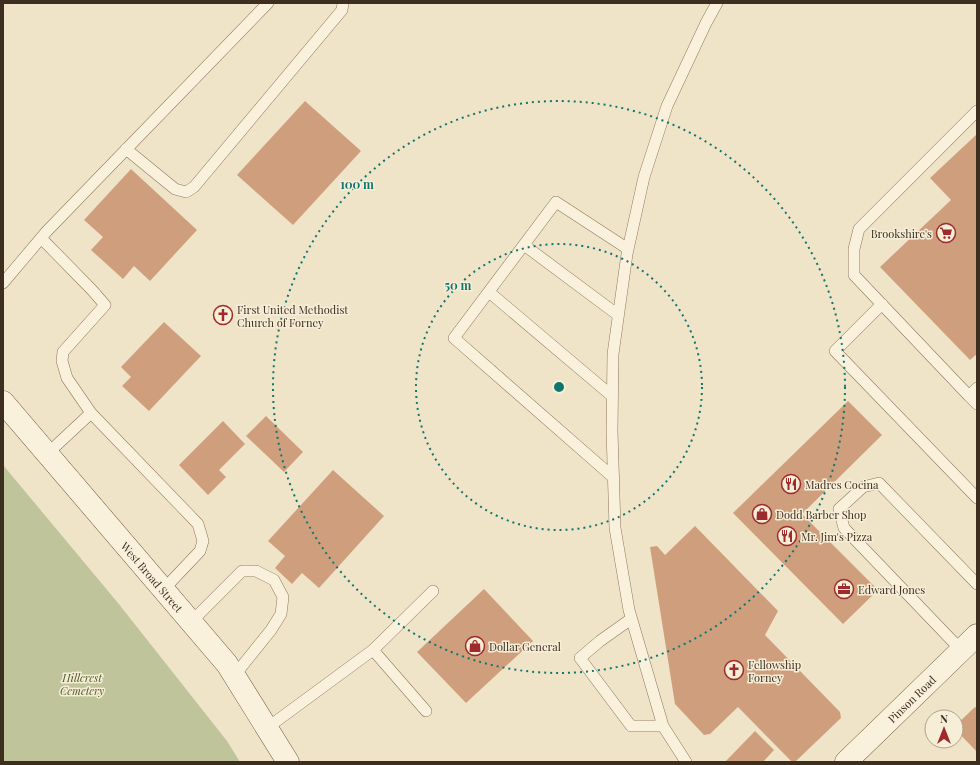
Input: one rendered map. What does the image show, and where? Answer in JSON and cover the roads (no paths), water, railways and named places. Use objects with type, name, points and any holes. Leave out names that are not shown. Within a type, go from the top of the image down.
[{"type":"main road","name":"West Broad Street","points":[[3,402],[227,664],[288,762]]},
{"type":"main road","name":"Pinson Road","points":[[846,762],[977,634]]},
{"type":"lane","points":[[3,284],[41,238],[268,3]]},
{"type":"lane","points":[[126,149],[175,189],[186,192],[194,187],[342,10],[343,3]]},
{"type":"lane","points":[[686,762],[663,726],[631,620],[615,528],[612,396],[613,354],[628,249],[644,177],[667,106],[717,3]]},
{"type":"lane","points":[[977,111],[859,229],[854,249],[854,275],[977,404]]},
{"type":"lane","points":[[614,478],[454,338],[556,202],[628,249]]},
{"type":"lane","points":[[41,238],[105,305],[63,352],[62,361],[67,378],[91,413],[198,524],[203,542],[200,551],[163,590]]},
{"type":"lane","points":[[524,245],[618,315]]},
{"type":"lane","points":[[489,292],[612,396]]},
{"type":"lane","points":[[882,304],[835,351],[977,498]]},
{"type":"lane","points":[[969,396],[977,388]]},
{"type":"lane","points":[[47,454],[91,413]]},
{"type":"lane","points":[[961,650],[844,528],[840,510],[863,487],[879,482],[977,584]]},
{"type":"lane","points":[[191,622],[242,571],[256,571],[274,580],[283,597],[281,614],[271,630],[234,676]]},
{"type":"lane","points":[[267,728],[373,650],[433,591]]},
{"type":"lane","points":[[631,620],[600,641],[580,658],[630,726],[663,726]]},
{"type":"lane","points":[[373,650],[426,711]]},
{"type":"place","name":"Brookshire's","points":[[946,233]]},
{"type":"place","name":"First United Methodist Church of Forney","points":[[223,315]]},
{"type":"place","name":"Madres Cocina","points":[[791,484]]},
{"type":"place","name":"Dodd Barber Shop","points":[[762,514]]},
{"type":"place","name":"Mr. Jim's Pizza","points":[[787,536]]},
{"type":"place","name":"Edward Jones","points":[[844,589]]},
{"type":"place","name":"Dollar General","points":[[475,646]]},
{"type":"place","name":"Fellowship Forney","points":[[734,670]]},
{"type":"park label","name":"Hillcrest Cemetery","points":[[82,683]]}]
